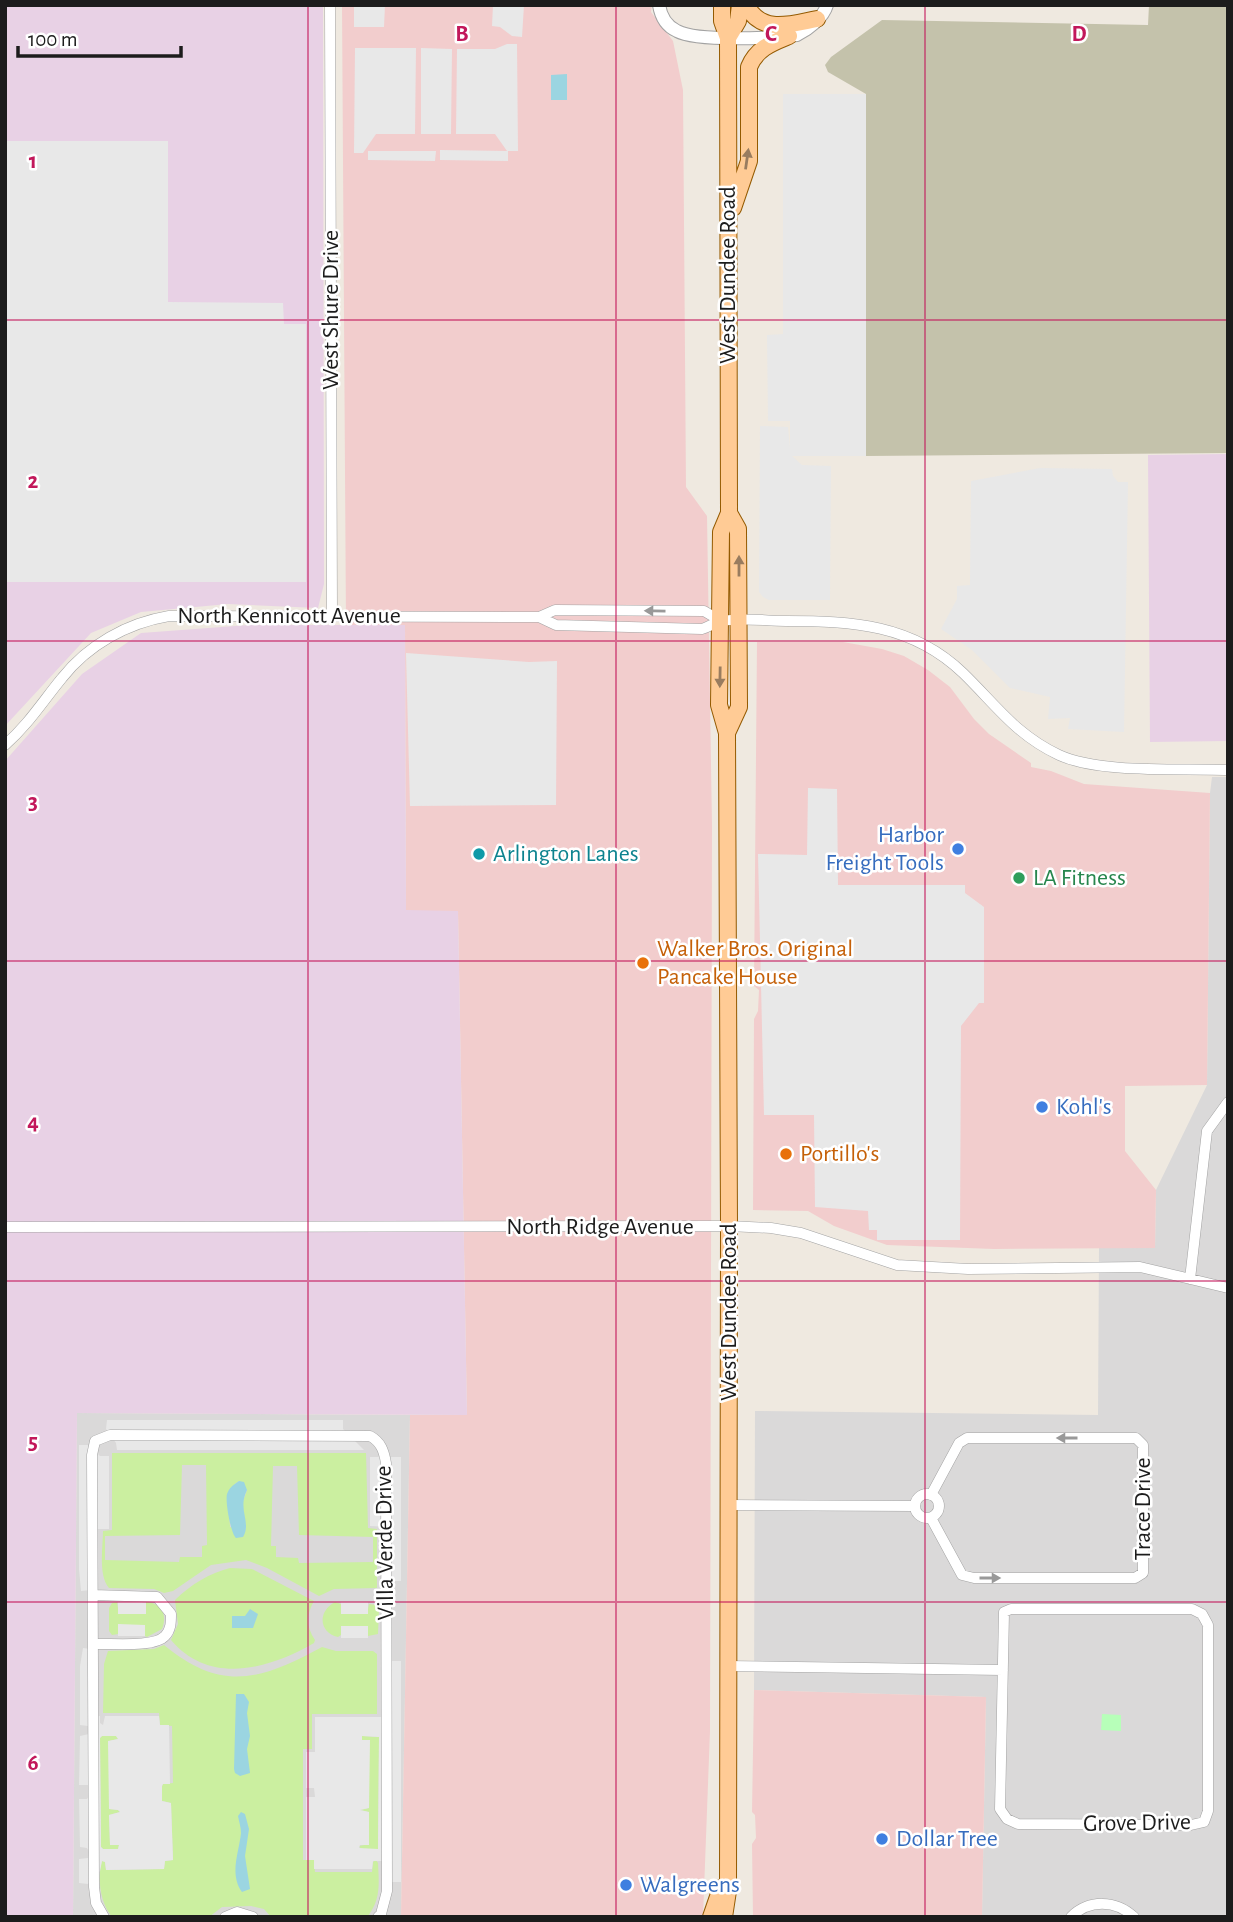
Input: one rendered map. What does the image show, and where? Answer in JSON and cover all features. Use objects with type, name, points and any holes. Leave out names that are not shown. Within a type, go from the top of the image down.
[{"type":"main road","name":"West Dundee Road","points":[[722,5],[722,21],[728,38],[729,513],[721,532],[719,705],[727,733],[729,1505],[728,1891],[724,1917]]},
{"type":"main road","name":"West Dundee Road","points":[[728,38],[738,21],[740,5]]},
{"type":"main road","points":[[746,5],[755,18],[774,26],[817,19]]},
{"type":"main road","points":[[728,224],[749,161],[750,67],[753,58],[763,47],[789,36]]},
{"type":"main road","name":"West Dundee Road","points":[[727,733],[739,707],[738,530],[729,513]]},
{"type":"main road","points":[[711,1917],[728,1870]]},
{"type":"main road","name":"West Dundee Road","points":[[728,1891],[734,1917]]},
{"type":"street","name":"West Shure Drive","points":[[330,5],[332,615]]},
{"type":"street","points":[[659,5],[666,24],[679,33],[728,38],[789,36],[807,30],[827,5]]},
{"type":"street","name":"North Kennicott Avenue","points":[[5,745],[27,725],[60,679],[81,656],[128,628],[159,618],[332,615],[539,617],[555,610],[704,611],[721,621]]},
{"type":"street","name":"North Kennicott Avenue","points":[[539,617],[556,625],[704,629],[721,621],[838,621],[896,632],[929,647],[962,672],[1024,736],[1061,756],[1116,766],[1228,769]]},
{"type":"street","points":[[1190,1279],[1207,1131],[1228,1102]]},
{"type":"street","name":"North Ridge Avenue","points":[[5,1227],[771,1228],[801,1233],[897,1265],[968,1269],[1140,1267],[1228,1287]]},
{"type":"street","name":"Villa Verde Drive","points":[[104,1917],[96,1903],[94,1886],[92,1455],[95,1441],[110,1435],[370,1436],[377,1440],[384,1450],[387,1891],[378,1917]]},
{"type":"street","name":"Trace Drive","points":[[931,1495],[959,1443],[967,1438],[1136,1438],[1143,1446],[1143,1573],[1135,1578],[974,1578],[962,1574],[931,1518]]},
{"type":"street","name":"Trace Drive","points":[[931,1495],[937,1500],[937,1514],[931,1518],[918,1515],[915,1506],[920,1496],[931,1495]]},
{"type":"street","points":[[729,1505],[915,1506]]},
{"type":"street","points":[[93,1595],[157,1597],[171,1614],[170,1628],[165,1636],[155,1642],[93,1644]]},
{"type":"street","name":"Grove Drive","points":[[1011,1609],[1192,1609],[1202,1614],[1208,1625],[1208,1811],[1204,1822],[1191,1825],[1018,1824],[1007,1819],[1000,1809],[1003,1670],[1004,1612],[1011,1609]]},
{"type":"street","points":[[728,1666],[1003,1670]]},
{"type":"street","points":[[1071,1917],[1090,1905],[1105,1903],[1120,1907],[1134,1917]]},
{"type":"street","points":[[225,1917],[237,1912],[253,1917]]},
{"type":"shaded area","points":[[5,5],[323,5],[324,584],[318,608],[228,604],[141,612],[91,633],[5,726]]},
{"type":"shaded area","points":[[342,5],[652,5],[651,12],[673,41],[683,90],[686,487],[707,516],[712,826],[710,1731],[703,1917],[401,1917],[410,1415],[467,1415],[458,911],[406,911],[405,625],[346,626]]},
{"type":"shaded area","points":[[354,5],[385,5],[384,27],[354,27]]},
{"type":"shaded area","points":[[493,5],[524,5],[522,37],[512,36],[500,27],[492,26]]},
{"type":"shaded area","points":[[1149,5],[1228,5],[1228,453],[866,456],[866,94],[828,72],[825,65],[831,57],[882,20],[1148,25]]},
{"type":"shaded area","points":[[507,44],[517,44],[518,151],[508,151],[508,161],[440,160],[440,150],[507,151],[495,134],[456,134],[457,49],[495,49]]},
{"type":"shaded area","points":[[355,48],[416,48],[415,134],[376,134],[363,153],[354,153]]},
{"type":"shaded area","points":[[421,48],[452,49],[451,134],[421,134]]},
{"type":"shaded area","points":[[783,94],[866,94],[866,456],[792,456],[802,465],[831,466],[830,600],[769,600],[759,592],[760,426],[788,427],[790,448],[790,421],[768,421],[767,335],[783,334]]},
{"type":"shaded area","points":[[5,141],[168,141],[168,302],[283,303],[284,324],[306,324],[306,582],[5,582]]},
{"type":"shaded area","points":[[368,151],[436,151],[435,161],[368,160]]},
{"type":"shaded area","points":[[1228,454],[1228,741],[1150,742],[1148,455]]},
{"type":"shaded area","points":[[1040,468],[1112,469],[1118,482],[1128,482],[1124,732],[1068,729],[1070,718],[1048,719],[1050,697],[1010,688],[972,650],[941,629],[957,599],[957,586],[970,585],[971,481]]},
{"type":"shaded area","points":[[249,625],[405,625],[406,910],[458,911],[467,1415],[77,1413],[73,1917],[5,1917],[5,761],[82,674],[141,633]]},
{"type":"shaded area","points":[[757,642],[843,642],[904,656],[950,687],[989,734],[1031,763],[1031,767],[1051,771],[1084,784],[1210,793],[1207,1085],[1125,1086],[1125,1151],[1156,1190],[1155,1248],[994,1249],[887,1245],[834,1226],[808,1211],[753,1210],[754,1019],[758,1011],[759,990],[754,986]]},
{"type":"shaded area","points":[[406,653],[529,662],[557,661],[556,805],[410,806]]},
{"type":"shaded area","points":[[1212,777],[1228,777],[1228,1917],[982,1917],[986,1697],[754,1690],[755,1411],[1098,1415],[1099,1248],[1155,1248],[1156,1190],[1207,1085]]},
{"type":"shaded area","points":[[808,788],[837,789],[838,885],[965,885],[965,893],[984,907],[984,1003],[979,1003],[961,1026],[960,1240],[877,1240],[877,1230],[869,1230],[868,1211],[815,1207],[814,1115],[764,1115],[758,854],[807,855]]},
{"type":"shaded area","points":[[77,1413],[410,1415],[401,1917],[73,1917]]},
{"type":"shaded area","points":[[107,1420],[343,1420],[343,1429],[364,1450],[117,1450],[116,1443],[106,1429]]},
{"type":"shaded area","points":[[79,1445],[88,1445],[100,1456],[109,1456],[109,1529],[89,1529],[91,1590],[81,1591],[79,1569]]},
{"type":"shaded area","points":[[370,1457],[401,1457],[401,1581],[391,1581],[391,1527],[370,1526]]},
{"type":"shaded area","points":[[118,1602],[146,1602],[146,1614],[118,1614]]},
{"type":"shaded area","points":[[341,1602],[368,1602],[368,1614],[341,1614]]},
{"type":"shaded area","points":[[118,1624],[145,1625],[145,1636],[118,1636]]},
{"type":"shaded area","points":[[341,1626],[368,1626],[368,1638],[341,1638]]},
{"type":"shaded area","points":[[83,1648],[91,1649],[89,1716],[100,1716],[100,1723],[103,1725],[105,1716],[159,1716],[160,1725],[169,1725],[170,1784],[162,1786],[162,1801],[171,1803],[173,1860],[165,1861],[164,1869],[106,1870],[105,1862],[102,1861],[100,1871],[88,1884],[79,1883],[79,1859],[88,1858],[89,1852],[87,1848],[80,1847],[79,1799],[87,1799],[89,1796],[88,1785],[79,1785],[80,1736],[89,1734],[88,1726],[80,1725],[80,1666]],"holes":[[[116,1736],[118,1739],[108,1741],[109,1809],[120,1812],[109,1815],[110,1845],[119,1845],[118,1849],[103,1849],[100,1738]]]},
{"type":"shaded area","points":[[391,1661],[401,1661],[401,1882],[390,1882],[390,1861],[373,1861],[372,1869],[314,1869],[314,1860],[306,1860],[306,1797],[315,1797],[314,1788],[306,1788],[306,1752],[315,1752],[315,1717],[391,1717]],"holes":[[[362,1736],[379,1737],[378,1849],[359,1848],[360,1845],[369,1845],[369,1812],[360,1810],[369,1808],[370,1740],[362,1740]]]},
{"type":"shaded area","points":[[754,1690],[986,1697],[982,1917],[753,1917],[752,1844],[756,1838],[755,1815],[752,1812]]},
{"type":"green space","points":[[112,1453],[366,1453],[368,1528],[377,1529],[377,1588],[334,1589],[319,1596],[267,1568],[246,1560],[211,1565],[173,1591],[164,1593],[154,1589],[109,1588],[102,1569],[103,1531],[112,1530]],"holes":[[[182,1465],[206,1465],[207,1545],[202,1546],[202,1557],[180,1557],[179,1562],[105,1560],[105,1536],[180,1535]],[[273,1466],[297,1466],[299,1535],[373,1537],[373,1562],[299,1563],[298,1558],[276,1557],[276,1546],[271,1546]],[[239,1481],[247,1490],[242,1504],[246,1529],[230,1527],[228,1496],[233,1485]]]},
{"type":"green space","points":[[230,1568],[252,1569],[314,1601],[308,1621],[314,1643],[278,1660],[240,1668],[203,1664],[186,1654],[171,1640],[178,1624],[175,1600],[201,1580]]},
{"type":"green space","points":[[117,1602],[119,1614],[146,1613],[146,1602],[156,1605],[164,1614],[162,1629],[147,1637],[145,1625],[118,1625],[118,1634],[112,1635],[109,1631],[109,1608],[112,1603]]},
{"type":"green space","points":[[335,1602],[341,1604],[341,1613],[367,1614],[369,1604],[376,1605],[379,1608],[378,1634],[368,1636],[367,1626],[341,1626],[341,1635],[338,1637],[331,1634],[324,1626],[323,1616]]},
{"type":"green space","points":[[164,1645],[205,1670],[242,1676],[260,1674],[280,1667],[322,1647],[336,1651],[373,1651],[377,1654],[377,1714],[312,1714],[312,1749],[303,1749],[303,1860],[314,1860],[315,1872],[372,1872],[373,1862],[376,1860],[378,1892],[372,1911],[367,1917],[271,1917],[264,1909],[251,1906],[222,1907],[209,1917],[112,1917],[101,1890],[102,1861],[105,1862],[106,1870],[164,1869],[165,1861],[173,1860],[171,1803],[162,1801],[163,1784],[173,1783],[172,1726],[160,1725],[159,1713],[103,1713],[104,1664],[108,1651],[154,1649]]},
{"type":"green space","points":[[1102,1714],[1121,1715],[1121,1731],[1101,1730]]},
{"type":"green space","points":[[102,1736],[116,1736],[118,1739],[109,1741],[110,1809],[120,1812],[109,1815],[110,1845],[119,1845],[118,1849],[101,1847]]},
{"type":"green space","points":[[362,1736],[379,1737],[378,1849],[361,1849],[359,1846],[369,1844],[369,1812],[360,1810],[369,1808],[369,1740],[362,1740]]},
{"type":"water","points":[[567,74],[567,100],[551,100],[551,75]]},
{"type":"water","points":[[239,1481],[244,1482],[247,1490],[243,1504],[246,1526],[243,1537],[236,1538],[230,1524],[227,1494]]},
{"type":"water","points":[[250,1609],[258,1614],[253,1628],[232,1628],[232,1616],[245,1616]]},
{"type":"water","points":[[236,1694],[244,1694],[249,1702],[247,1713],[250,1736],[247,1749],[250,1773],[240,1776],[234,1769]]},
{"type":"water","points":[[241,1812],[245,1814],[249,1829],[245,1856],[250,1889],[242,1892],[235,1871],[241,1833],[238,1816]]},
{"type":"place","name":"Harbor Freight Tools","points":[[958,849]]},
{"type":"place","name":"Arlington Lanes","points":[[479,854]]},
{"type":"place","name":"LA Fitness","points":[[1019,878]]},
{"type":"place","name":"Walker Bros. Original Pancake House","points":[[643,963]]},
{"type":"place","name":"Kohl's","points":[[1042,1107]]},
{"type":"place","name":"Portillo's","points":[[786,1154]]},
{"type":"place","name":"Dollar Tree","points":[[882,1839]]},
{"type":"place","name":"Walgreens","points":[[626,1885]]}]
